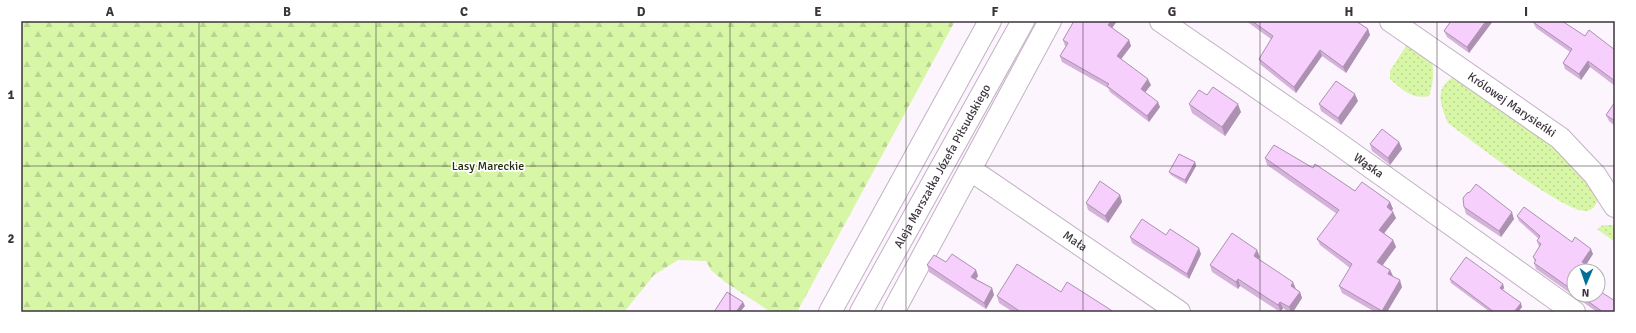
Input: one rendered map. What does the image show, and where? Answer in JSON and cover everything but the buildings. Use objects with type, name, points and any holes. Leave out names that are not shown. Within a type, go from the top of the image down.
[{"type":"street","points":[[830,312],[990,21]]},
{"type":"street","name":"Aleja Marszałka Józefa Piłsudskiego","points":[[861,312],[1023,21]]},
{"type":"street","points":[[893,312],[1050,21]]},
{"type":"street","name":"Wąska","points":[[1161,21],[1329,137],[1574,312]]},
{"type":"street","name":"Królowej Marysieńki","points":[[1391,21],[1560,138],[1595,175],[1615,206]]},
{"type":"street","name":"Mała","points":[[970,170],[1180,312]]},
{"type":"green space","name":"Lasy Mareckie","points":[[21,21],[955,21],[797,312],[771,312],[725,282],[711,270],[706,261],[678,260],[654,275],[624,312],[21,312]]},
{"type":"green space","points":[[1416,44],[1431,55],[1433,76],[1429,96],[1423,97],[1412,95],[1403,90],[1390,79],[1390,71],[1406,46]]},
{"type":"green space","points":[[1457,75],[1553,140],[1599,194],[1593,208],[1585,211],[1573,208],[1557,200],[1516,173],[1448,123],[1441,102],[1441,90],[1449,80]]},
{"type":"green space","points":[[1603,225],[1615,225],[1615,242],[1597,229]]}]
